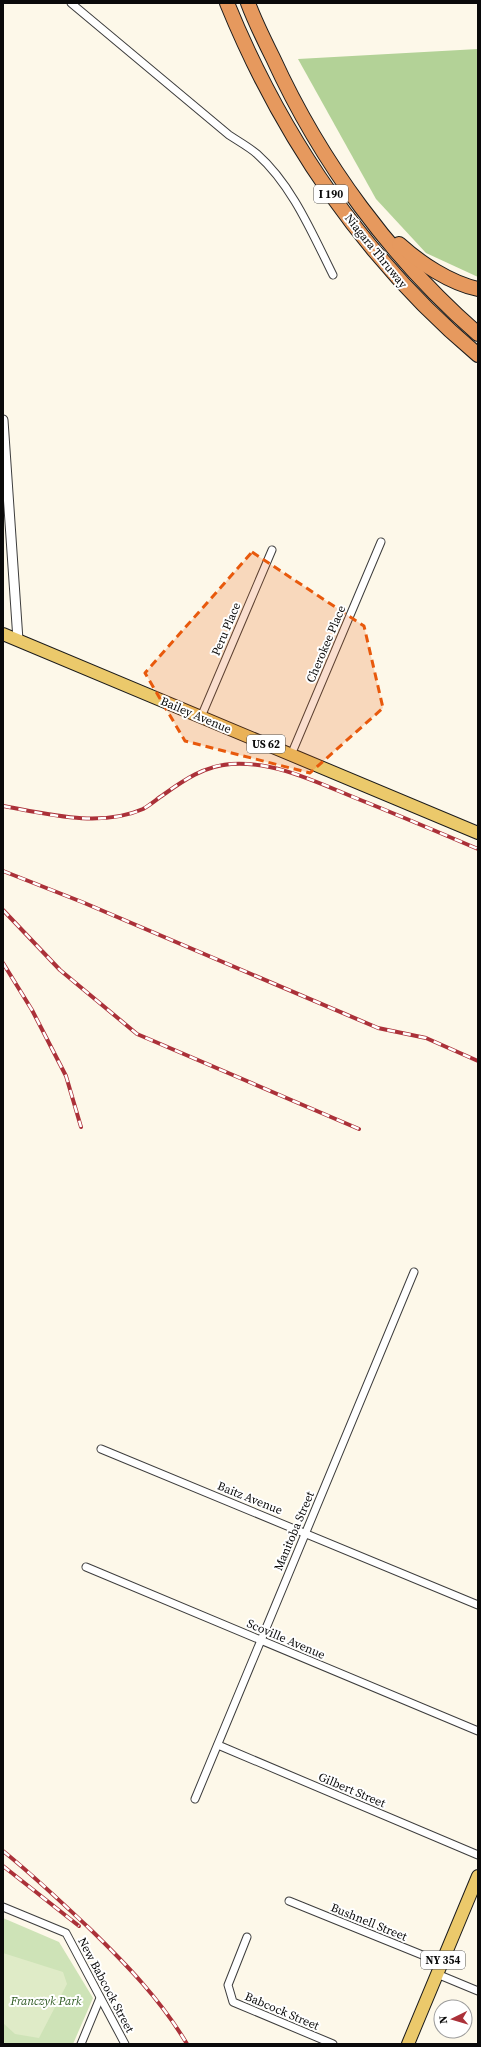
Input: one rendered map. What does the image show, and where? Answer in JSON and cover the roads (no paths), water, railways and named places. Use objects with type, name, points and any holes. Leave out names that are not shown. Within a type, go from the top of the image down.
[{"type":"highway","name":"Niagara Thruway","points":[[228,3],[243,43],[272,102],[303,156],[352,222],[406,289],[455,336],[478,355]]},
{"type":"highway","name":"Niagara Thruway","points":[[248,3],[288,91],[318,144],[367,215],[417,274],[453,312],[478,334]]},
{"type":"highway","points":[[367,215],[406,250],[426,264],[470,288],[478,290]]},
{"type":"main road","name":"Bailey Avenue","points":[[3,634],[478,833]]},
{"type":"main road","name":"NY 354","points":[[408,2044],[477,1884]]},
{"type":"street","points":[[71,3],[229,135],[257,154],[281,180],[303,216],[333,275]]},
{"type":"street","points":[[3,420],[18,640]]},
{"type":"street","name":"Cherokee Place","points":[[292,755],[381,542]]},
{"type":"street","name":"Peru Place","points":[[201,717],[272,550]]},
{"type":"street","name":"Manitoba Street","points":[[195,1799],[414,1272]]},
{"type":"street","name":"Baitz Avenue","points":[[101,1449],[478,1605]]},
{"type":"street","name":"Scoville Avenue","points":[[86,1567],[478,1731]]},
{"type":"street","name":"Gilbert Street","points":[[218,1745],[478,1855]]},
{"type":"street","name":"Bushnell Street","points":[[288,1901],[440,1968],[478,1991]]},
{"type":"street","name":"New Babcock Street","points":[[3,1907],[66,1933],[125,2044]]},
{"type":"street","name":"Babcock Street","points":[[247,1937],[228,1985],[233,2002],[333,2044]]},
{"type":"street","points":[[81,2044],[100,1998]]},
{"type":"railway","points":[[3,806],[73,818],[109,818],[126,815],[143,809],[179,784],[203,771],[221,765],[248,764],[264,766],[296,774],[478,849]]},
{"type":"railway","points":[[3,871],[82,902],[378,1028],[426,1038],[478,1061]]},
{"type":"railway","points":[[3,910],[60,970],[137,1034],[359,1129]]},
{"type":"railway","points":[[3,963],[32,1010],[66,1076],[81,1127]]},
{"type":"railway","points":[[3,1851],[47,1889],[116,1955],[166,2012],[187,2044]]},
{"type":"railway","points":[[3,1866],[79,1926]]},
{"type":"park label","name":"Franczyk Park","points":[[46,2001]]}]
